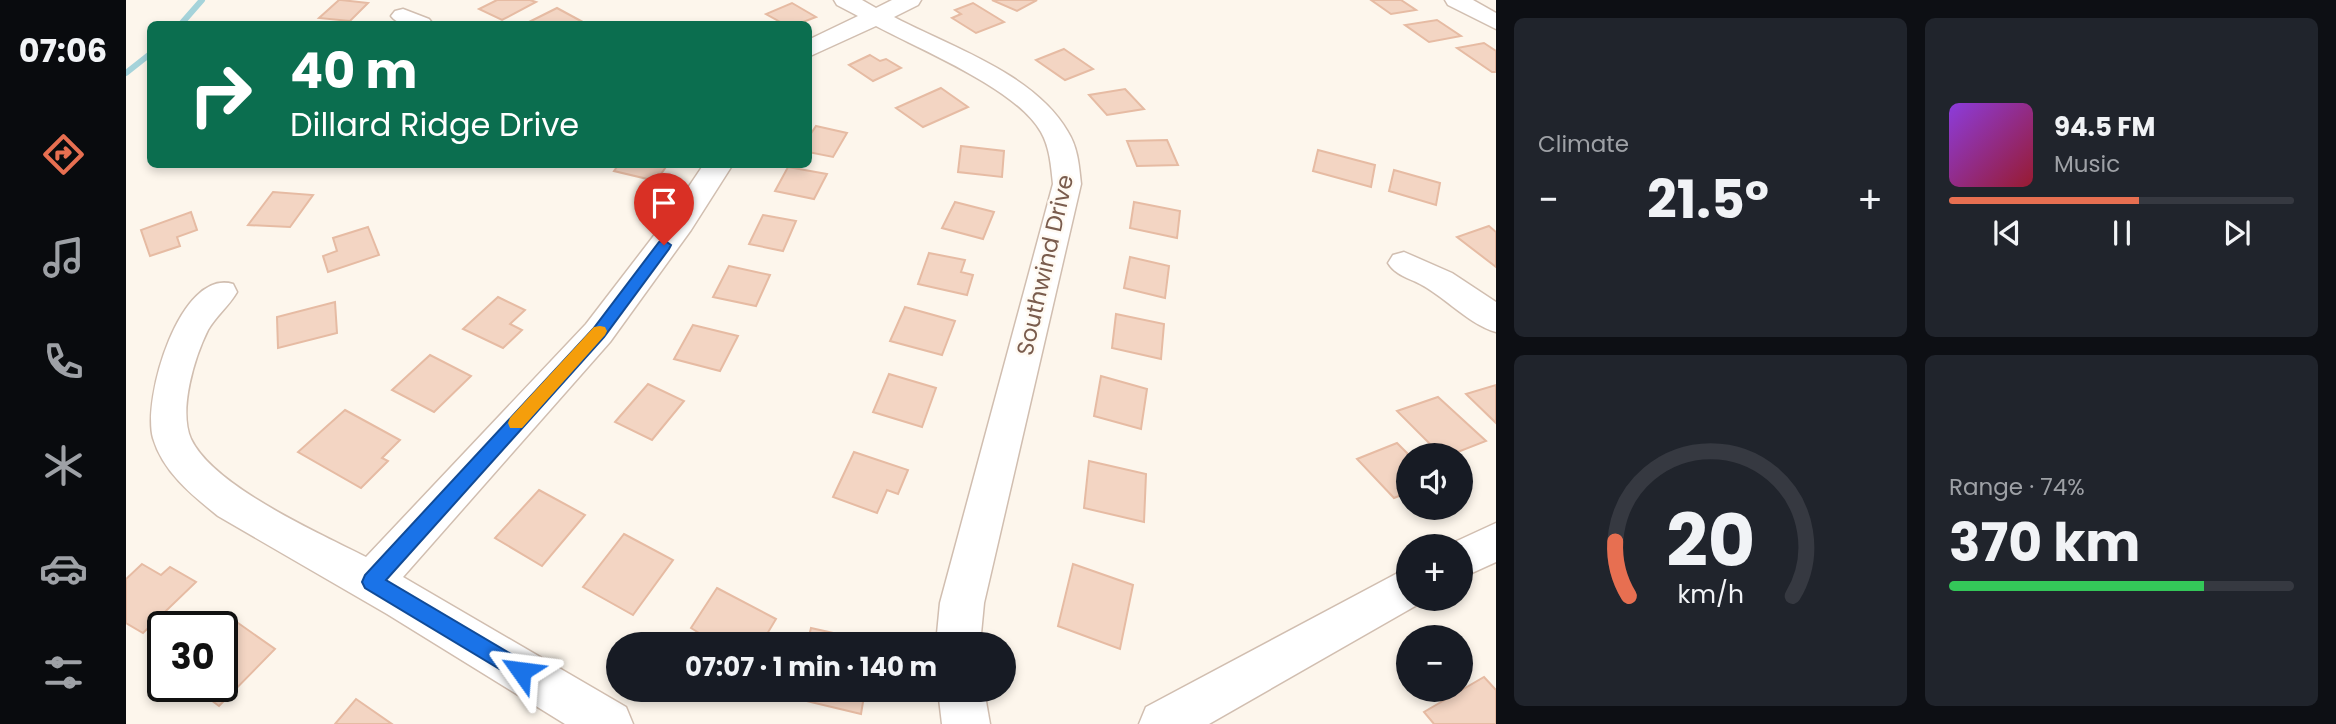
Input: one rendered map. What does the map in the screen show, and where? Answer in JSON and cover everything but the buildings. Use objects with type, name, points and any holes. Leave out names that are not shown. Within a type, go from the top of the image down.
[{"type":"street","name":"Southwind Drive","points":[[845,0],[1015,89],[1044,114],[1062,144],[1068,163],[1067,184],[962,603],[959,632]]},
{"type":"street","points":[[812,48],[910,0]]},
{"type":"street","points":[[1457,0],[1496,22]]},
{"type":"street","points":[[371,582],[598,333],[680,223],[716,168]]},
{"type":"street","points":[[1404,263],[1432,274],[1496,320]]},
{"type":"street","points":[[220,292],[197,320],[173,378],[169,410],[172,440],[191,472],[270,529],[371,582],[609,724]]},
{"type":"street","points":[[1473,553],[1496,541]]},
{"type":"street","points":[[1163,724],[1396,594]]},
{"type":"street","points":[[962,702],[965,724]]},
{"type":"waterway","points":[[184,21],[202,0]]},
{"type":"waterway","points":[[126,73],[147,56]]},
{"type":"slow traffic","points":[[516,423],[600,331]]},
{"type":"route","points":[[521,671],[371,582],[598,333],[664,245]]}]
